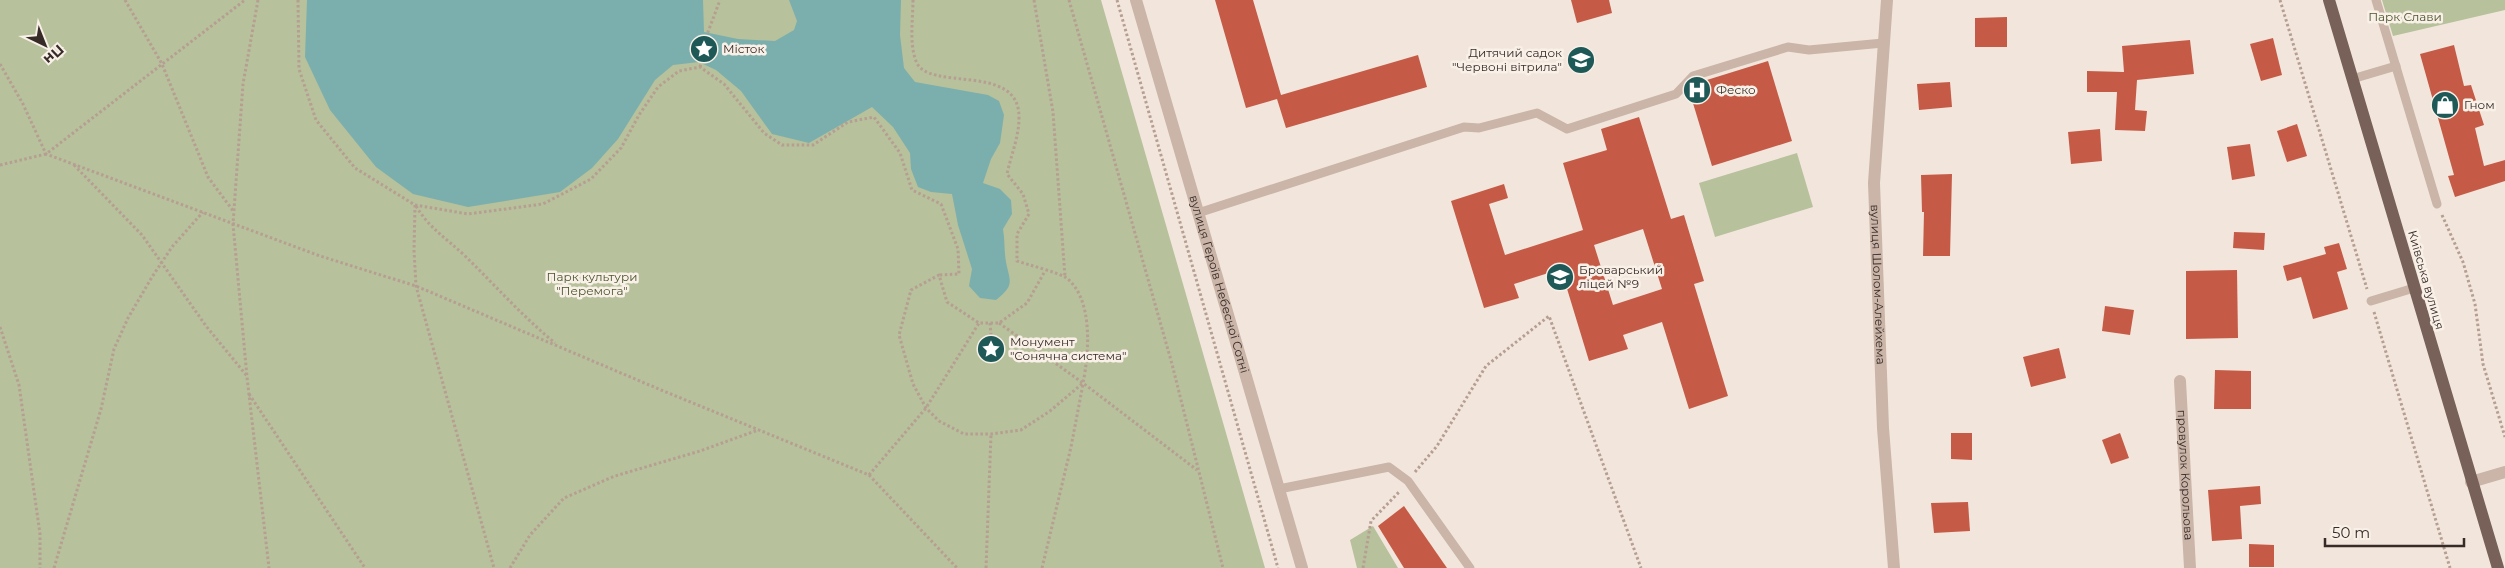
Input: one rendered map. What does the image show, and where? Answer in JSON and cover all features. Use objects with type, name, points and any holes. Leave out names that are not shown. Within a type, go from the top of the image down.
[{"type":"main road","name":"Київська вулиця","points":[[2329,0],[2498,568]]},
{"type":"street","name":"вулиця Героїв Небесної Сотні","points":[[1136,0],[1302,568]]},
{"type":"street","name":"вулиця Шолом-Алейхема","points":[[1887,0],[1874,183],[1883,428],[1894,568]]},
{"type":"street","name":"провулок Корольова","points":[[2180,381],[2190,568]]},
{"type":"street","points":[[2472,482],[2505,472]]},
{"type":"lane","points":[[2376,0],[2437,204]]},
{"type":"lane","points":[[1198,213],[1464,127],[1479,128],[1537,113],[1567,129],[1676,94],[1693,76],[1788,47],[1809,50],[1883,43]]},
{"type":"lane","points":[[2352,79],[2396,66]]},
{"type":"lane","points":[[2371,301],[2414,288]]},
{"type":"lane","points":[[1279,489],[1389,467],[1408,480],[1470,568]]},
{"type":"path","points":[[125,0],[162,64],[208,177],[234,212]]},
{"type":"path","points":[[0,165],[46,154],[245,0]]},
{"type":"path","points":[[258,0],[243,84],[233,224],[247,377],[270,568]]},
{"type":"path","points":[[298,0],[299,69],[316,120],[355,168],[415,205],[468,214],[543,204],[591,178],[621,148],[639,115],[658,87],[679,70],[700,67],[724,84],[764,133],[782,144],[813,145],[848,122],[874,117],[900,153],[912,190],[941,204],[958,249],[958,274],[939,275],[911,290],[899,335],[913,384],[926,408],[939,421],[964,434],[990,434],[1021,430],[1050,411],[1083,383]]},
{"type":"path","points":[[700,67],[708,32],[720,0]]},
{"type":"path","points":[[913,0],[913,46],[916,62],[924,71],[939,76],[992,82],[1005,90],[1016,102],[1019,116],[1018,133],[1006,174],[1023,194],[1029,214],[1017,234],[1017,261],[1065,277]]},
{"type":"path","points":[[1034,0],[1053,112],[1065,277],[1082,302],[1088,341],[1083,383],[1071,447],[1042,568]]},
{"type":"path","points":[[1069,0],[1172,364],[1197,471],[1212,519],[1223,568]]},
{"type":"path","points":[[1117,0],[1278,568]]},
{"type":"path","points":[[2280,0],[2450,568]]},
{"type":"path","points":[[0,64],[23,104],[46,154],[320,256],[416,286],[558,347],[869,475],[957,568]]},
{"type":"path","points":[[72,163],[142,235],[206,326],[247,377]]},
{"type":"path","points":[[2437,204],[2463,262],[2474,304],[2483,364],[2505,437]]},
{"type":"path","points":[[415,205],[414,250],[416,286],[494,568]]},
{"type":"path","points":[[415,205],[427,224],[463,254],[524,317],[558,347]]},
{"type":"path","points":[[54,568],[102,409],[114,349],[128,318],[161,264],[172,247],[202,212]]},
{"type":"path","points":[[939,275],[947,302],[979,323],[999,323],[1027,303],[1045,271]]},
{"type":"path","points":[[1362,568],[1371,521],[1385,509],[1437,446],[1486,366],[1549,316],[1640,568]]},
{"type":"path","points":[[869,475],[926,408],[979,323]]},
{"type":"path","points":[[990,323],[992,347]]},
{"type":"path","points":[[999,323],[1083,383],[1197,471]]},
{"type":"path","points":[[0,327],[19,386],[40,534],[40,568]]},
{"type":"path","points":[[249,393],[365,568]]},
{"type":"path","points":[[510,568],[530,535],[564,498],[614,476],[700,451],[758,430]]},
{"type":"path","points":[[986,568],[990,434]]},
{"type":"green space","name":"Парк культури \"Перемога\"","points":[[0,0],[1101,0],[1265,568],[0,568]]},
{"type":"green space","name":"Парк Слави","points":[[2382,0],[2505,0],[2505,10],[2393,36]]},
{"type":"green space","points":[[1797,153],[1813,207],[1715,237],[1699,183]]},
{"type":"green space","points":[[1373,526],[1398,568],[1357,568],[1350,540]]},
{"type":"water","points":[[307,0],[703,0],[704,32],[738,39],[775,41],[794,30],[797,21],[789,0],[901,0],[900,35],[904,68],[915,82],[988,95],[999,101],[1004,115],[1000,143],[991,159],[983,183],[1000,189],[1011,200],[1012,214],[1003,229],[1005,258],[1010,279],[1009,287],[996,300],[980,298],[969,286],[972,269],[958,225],[952,194],[931,192],[918,187],[911,169],[910,153],[893,127],[872,107],[809,143],[772,134],[741,91],[716,70],[699,62],[673,65],[655,80],[618,139],[592,168],[560,192],[468,207],[413,194],[376,167],[330,110],[305,57]]},
{"type":"building","points":[[1215,0],[1253,0],[1281,95],[1418,55],[1427,87],[1286,128],[1277,99],[1246,108]]},
{"type":"building","points":[[1571,0],[1609,0],[1612,13],[1577,23]]},
{"type":"building","points":[[2007,17],[2007,47],[1975,47],[1975,18]]},
{"type":"building","points":[[2273,38],[2282,75],[2261,81],[2250,44]]},
{"type":"building","points":[[2190,40],[2194,74],[2137,80],[2135,110],[2147,111],[2145,131],[2115,130],[2117,92],[2087,92],[2087,71],[2124,72],[2122,46]]},
{"type":"building","points":[[2454,45],[2464,86],[2471,85],[2484,125],[2475,128],[2484,166],[2505,160],[2505,181],[2455,197],[2448,176],[2454,175],[2420,54]]},
{"type":"building","points":[[1768,61],[1792,141],[1712,166],[1689,90],[1694,84]]},
{"type":"building","points":[[1950,82],[1952,107],[1919,110],[1917,84]]},
{"type":"building","points":[[1639,117],[1671,219],[1684,215],[1704,281],[1694,284],[1728,396],[1689,409],[1662,322],[1623,335],[1628,349],[1589,361],[1561,269],[1514,284],[1519,298],[1484,308],[1451,201],[1504,184],[1508,198],[1489,204],[1505,255],[1583,230],[1563,163],[1607,150],[1601,129]],"holes":[[[1643,229],[1662,289],[1613,305],[1594,245]]]},
{"type":"building","points":[[2297,124],[2307,156],[2287,162],[2277,131]]},
{"type":"building","points":[[2100,129],[2102,161],[2071,164],[2068,132]]},
{"type":"building","points":[[2250,144],[2255,176],[2232,180],[2227,147]]},
{"type":"building","points":[[1952,174],[1950,256],[1923,256],[1924,212],[1922,212],[1921,175]]},
{"type":"building","points":[[2234,232],[2265,233],[2264,250],[2233,248]]},
{"type":"building","points":[[2339,243],[2347,269],[2337,272],[2348,309],[2313,319],[2301,277],[2287,281],[2283,266],[2326,254],[2324,247]]},
{"type":"building","points":[[2237,270],[2238,338],[2186,339],[2186,271]]},
{"type":"building","points":[[2105,306],[2134,310],[2130,335],[2102,331]]},
{"type":"building","points":[[2059,348],[2066,378],[2031,387],[2023,357]]},
{"type":"building","points":[[2215,370],[2251,371],[2251,409],[2214,409]]},
{"type":"building","points":[[1951,433],[1972,433],[1972,460],[1951,459]]},
{"type":"building","points":[[2120,433],[2129,458],[2111,464],[2102,440]]},
{"type":"building","points":[[2260,486],[2261,504],[2240,506],[2242,539],[2212,541],[2208,490]]},
{"type":"building","points":[[1968,502],[1970,531],[1934,533],[1931,503]]},
{"type":"building","points":[[1404,506],[1447,568],[1404,568],[1378,526]]},
{"type":"building","points":[[2249,544],[2274,545],[2274,567],[2249,567]]},
{"type":"place","name":"Місток","points":[[704,49]]},
{"type":"place","name":"Дитячий садок \"Червоні вітрила\"","points":[[1581,60]]},
{"type":"place","name":"Феско","points":[[1697,90]]},
{"type":"place","name":"Гном","points":[[2445,105]]},
{"type":"place","name":"Броварський ліцей №9","points":[[1560,277]]},
{"type":"place","name":"Монумент \"Сонячна система\"","points":[[991,349]]}]
